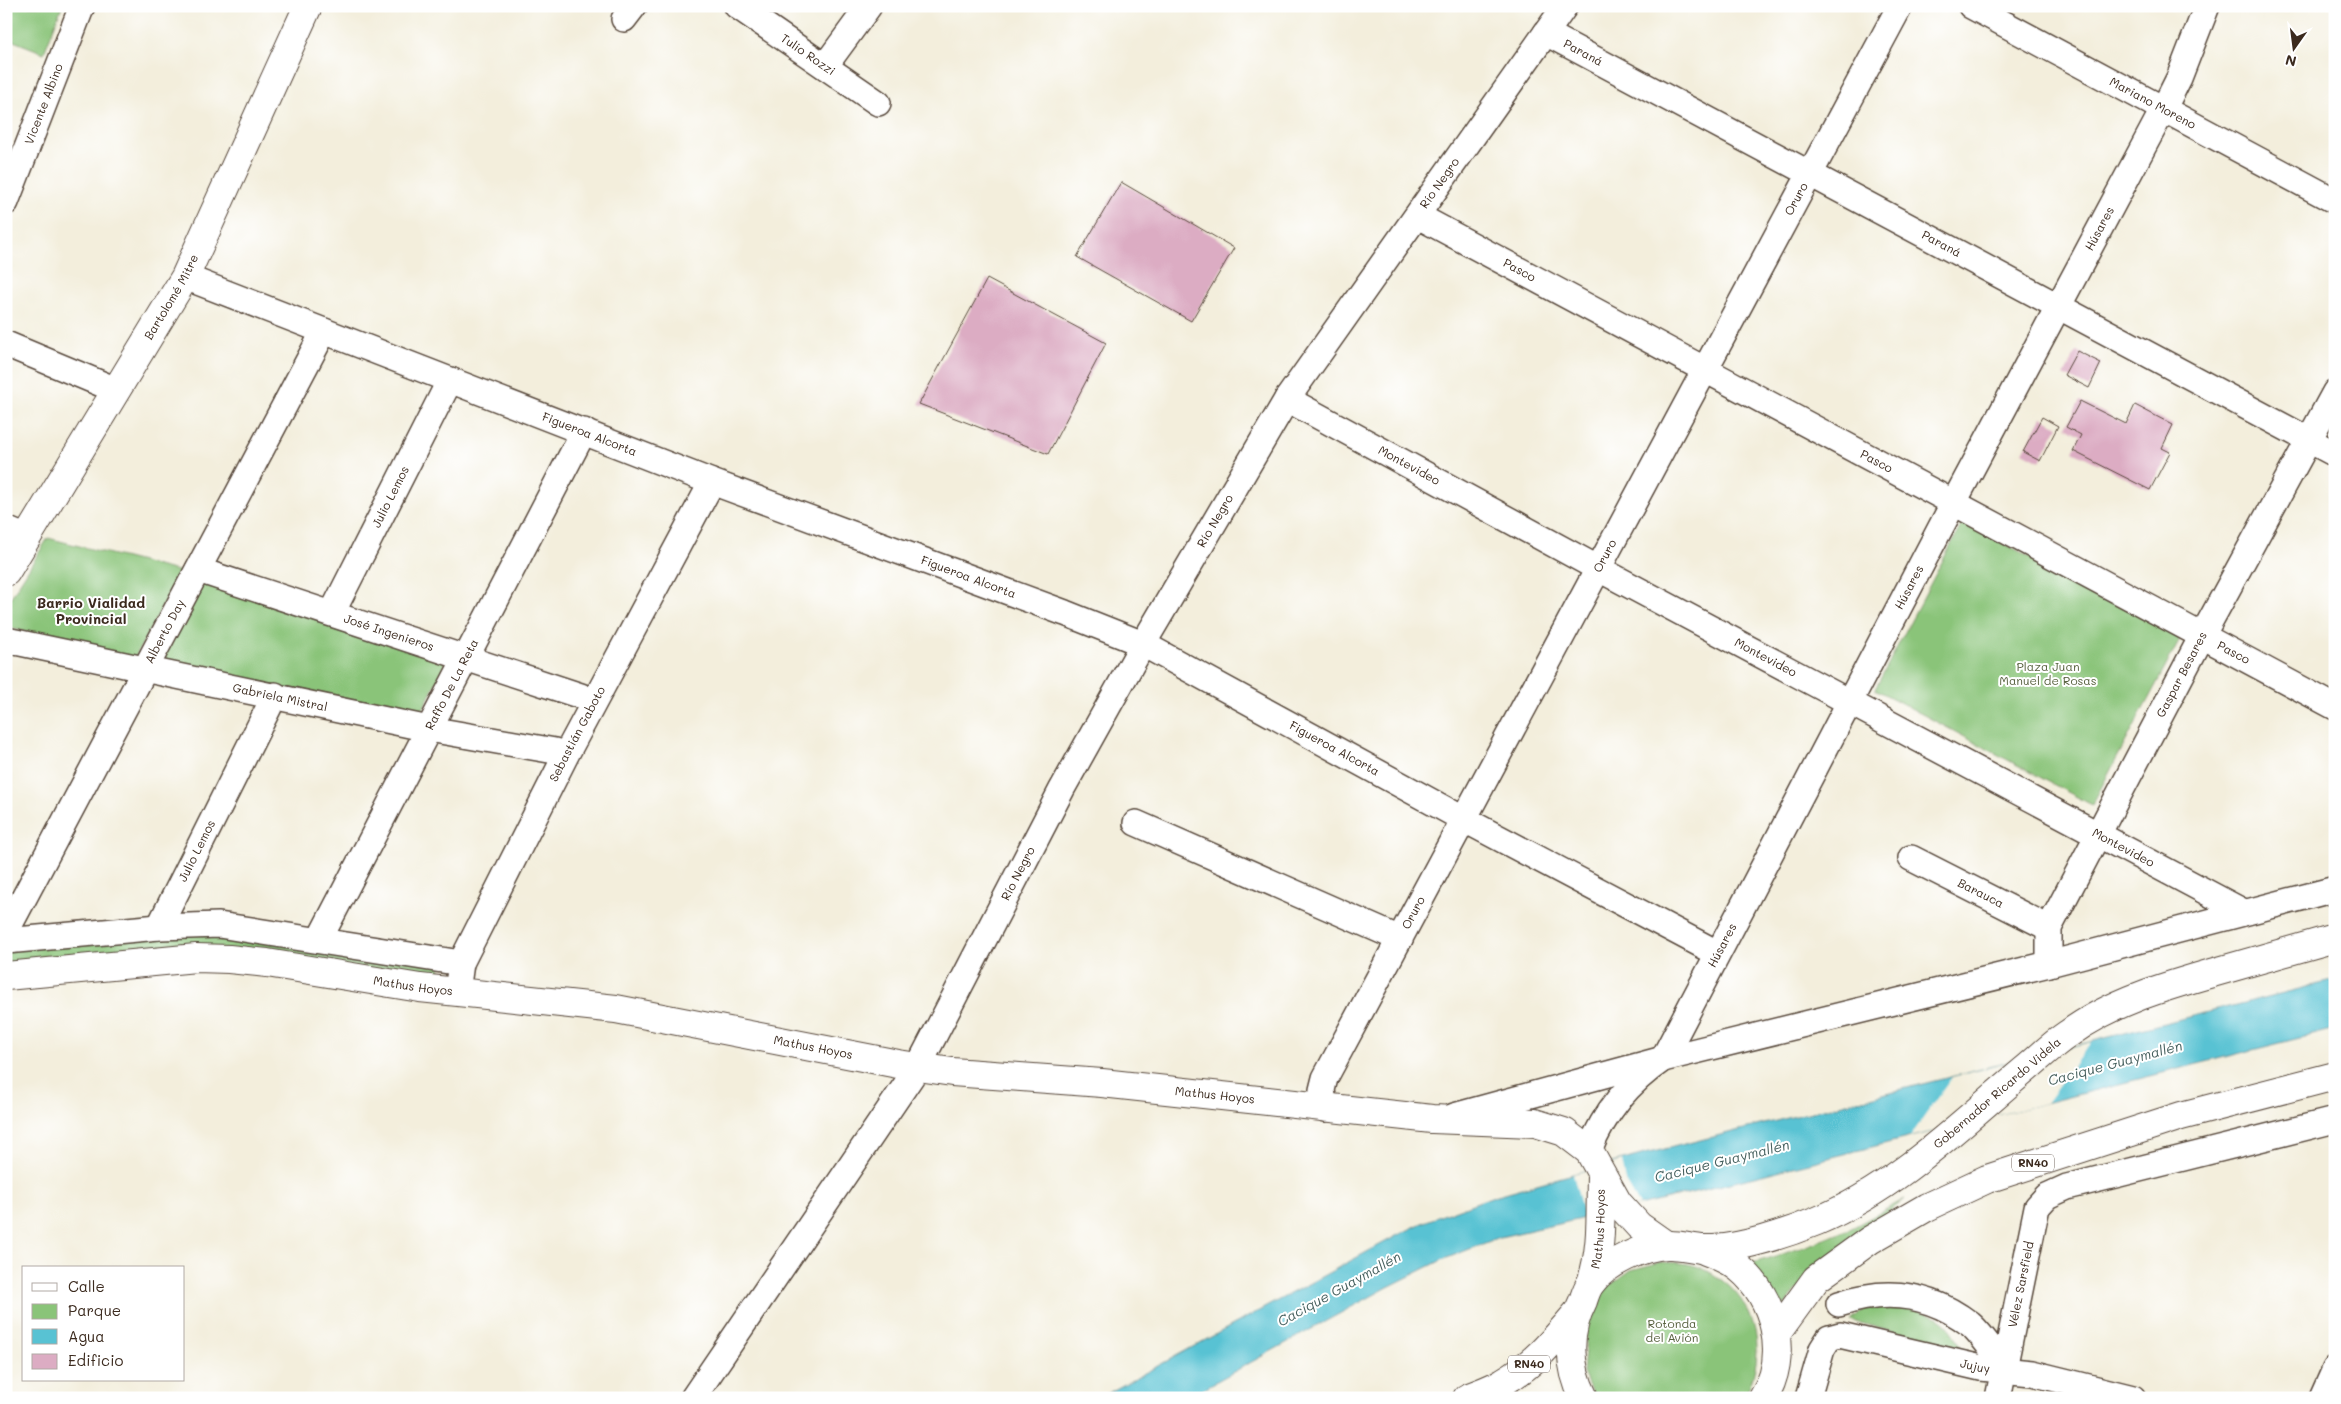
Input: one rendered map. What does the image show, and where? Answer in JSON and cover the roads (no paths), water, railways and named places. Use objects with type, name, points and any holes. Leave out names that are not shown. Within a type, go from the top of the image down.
[{"type":"main road","name":"Bartolomé Mitre","points":[[6,572],[17,534],[116,390],[185,277],[308,6]]},
{"type":"main road","name":"Gobernador Ricardo Videla","points":[[1666,1245],[1683,1245],[1704,1250],[1742,1244],[1778,1235],[1818,1221],[1856,1202],[1892,1180],[1925,1155],[2068,1033],[2106,1011],[2153,990],[2335,938]]},
{"type":"main road","name":"Mathus Hoyos","points":[[6,976],[196,958],[229,959],[457,992],[616,1009],[918,1067],[1102,1083],[1325,1109],[1442,1120],[1535,1123],[1564,1132],[1596,1164],[1612,1212],[1591,1283]]},
{"type":"main road","name":"RN40","points":[[1776,1334],[1816,1279],[1870,1240],[1918,1212],[1986,1179],[2182,1116],[2335,1076]]},
{"type":"main road","name":"Mathus Hoyos","points":[[1612,1212],[1639,1226],[1666,1245]]},
{"type":"main road","name":"RN40","points":[[1467,1398],[1502,1383],[1528,1365],[1550,1345],[1577,1312],[1591,1283],[1613,1264],[1638,1251],[1666,1245]]},
{"type":"main road","points":[[1704,1250],[1738,1267],[1757,1286],[1770,1308],[1776,1334],[1776,1366],[1763,1398]]},
{"type":"main road","points":[[1577,1312],[1572,1333],[1571,1355],[1575,1376],[1584,1398]]},
{"type":"street","name":"Vicente Albino","points":[[6,202],[82,6]]},
{"type":"street","name":"Tulio Rozzi","points":[[737,6],[878,103]]},
{"type":"street","points":[[825,66],[870,6]]},
{"type":"street","name":"Río Negro","points":[[693,1398],[918,1067],[1062,789],[1143,644],[1287,399],[1565,6]]},
{"type":"street","name":"Oruro","points":[[1325,1109],[1322,1090],[1325,1078],[1706,372],[1900,6]]},
{"type":"street","name":"Mariano Moreno","points":[[1971,6],[2335,201]]},
{"type":"street","name":"Húsares","points":[[1596,1164],[1596,1133],[1616,1101],[1642,1074],[1663,1059],[1849,701],[2164,108],[2179,78],[2207,6]]},
{"type":"street","name":"Paraná","points":[[1546,33],[2335,454]]},
{"type":"street","name":"Pasco","points":[[1418,216],[1706,372],[2335,707]]},
{"type":"street","name":"Figueroa Alcorta","points":[[185,277],[712,482],[1056,609],[1143,644],[1464,820],[1717,953]]},
{"type":"street","name":"Alberto Day","points":[[6,932],[324,331]]},
{"type":"street","points":[[6,344],[116,390]]},
{"type":"street","name":"Julio Lemos","points":[[332,613],[450,380]]},
{"type":"street","name":"Gaspar Besares","points":[[2048,964],[2049,928],[2202,636],[2335,392]]},
{"type":"street","name":"Montevideo","points":[[1287,399],[1599,569],[2244,912]]},
{"type":"street","name":"Raffo De La Reta","points":[[320,940],[584,431]]},
{"type":"street","name":"Sebastián Gaboto","points":[[457,992],[460,963],[577,735],[712,482]]},
{"type":"street","name":"José Ingenieros","points":[[198,570],[581,696]]},
{"type":"street","name":"Gabriela Mistral","points":[[6,640],[144,670],[275,695],[429,729],[555,751]]},
{"type":"street","name":"Julio Lemos","points":[[159,927],[275,695]]},
{"type":"street","points":[[1136,823],[1400,939]]},
{"type":"street","name":"Barauca","points":[[1911,858],[2049,928]]},
{"type":"street","points":[[1442,1120],[1663,1059],[2048,964],[2335,889]]},
{"type":"street","points":[[6,941],[159,927],[219,924],[460,963]]},
{"type":"street","name":"Vélez Sarsfield","points":[[1998,1398],[2006,1369],[2037,1207],[2047,1196],[2067,1187],[2335,1120]]},
{"type":"street","points":[[1839,1304],[1862,1297],[1893,1294],[1932,1301],[1971,1324],[2006,1369]]},
{"type":"street","name":"Jujuy","points":[[1808,1398],[1822,1349],[1829,1338],[1840,1335],[1981,1368],[2032,1373],[2133,1398]]},
{"type":"street","points":[[2322,1398],[2335,1369]]},
{"type":"water","name":"Cacique Guaymallén","points":[[2335,980],[2335,1029],[1652,1203],[1500,1237],[1442,1260],[1388,1287],[1186,1398],[1099,1398],[1398,1235],[1424,1222],[1494,1196],[1641,1155]]},
{"type":"district","name":"Barrio Vialidad Provincial","points":[[91,612]]},
{"type":"park label","name":"Plaza Juan Manuel de Rosas","points":[[2048,674]]},
{"type":"park label","name":"Rotonda del Avión","points":[[1672,1331]]}]
